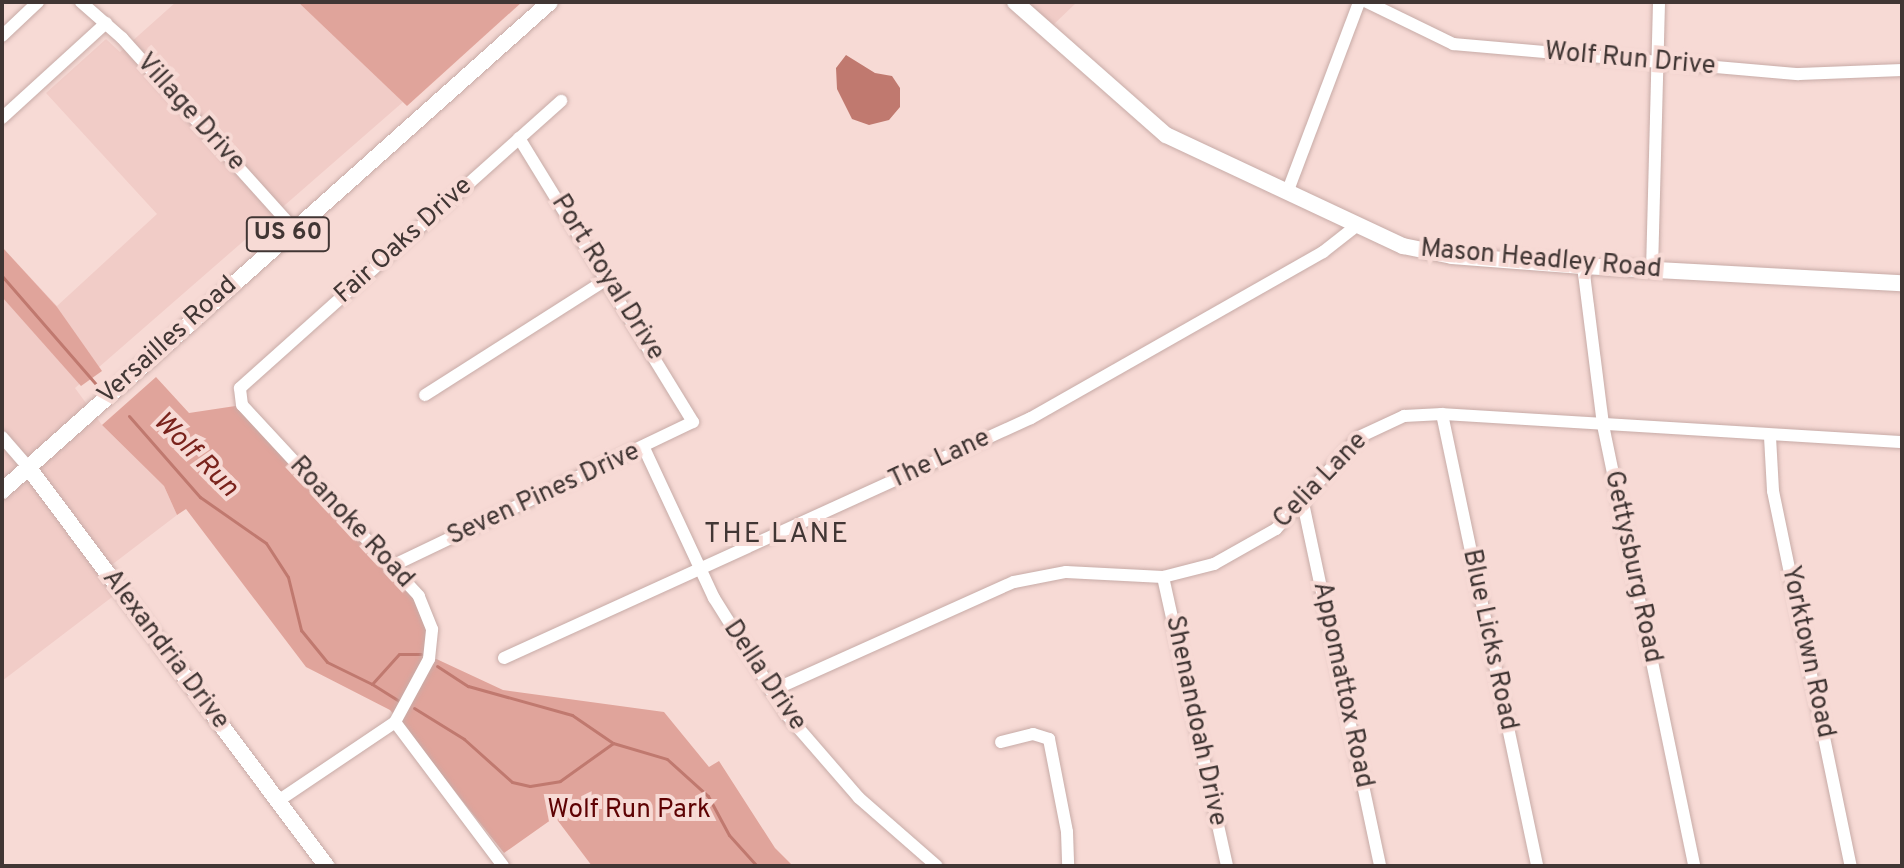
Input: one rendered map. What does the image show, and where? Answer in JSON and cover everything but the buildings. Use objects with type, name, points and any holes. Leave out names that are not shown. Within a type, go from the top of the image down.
[{"type":"main road","name":"Versailles Road","points":[[2,491],[550,2]]},
{"type":"main road","name":"Mason Headley Road","points":[[1015,2],[1153,126],[1355,227],[1430,253],[1583,266],[1902,283]]},
{"type":"main road","name":"Alexandria Drive","points":[[28,467],[326,866]]},
{"type":"street","points":[[2,36],[38,2]]},
{"type":"street","name":"Village Drive","points":[[81,2],[106,23],[294,229]]},
{"type":"street","points":[[1287,193],[1359,2]]},
{"type":"street","name":"Wolf Run Drive","points":[[1367,2],[1453,44],[1799,74],[1902,70]]},
{"type":"street","points":[[1652,270],[1659,2]]},
{"type":"street","points":[[2,117],[106,23]]},
{"type":"street","name":"Fair Oaks Drive","points":[[246,382],[561,101]]},
{"type":"street","name":"Port Royal Drive","points":[[519,138],[693,419]]},
{"type":"street","name":"The Lane","points":[[504,658],[1031,418],[1323,252],[1355,227]]},
{"type":"street","name":"Gettysburg Road","points":[[1583,266],[1603,425],[1694,866]]},
{"type":"street","points":[[425,395],[607,279]]},
{"type":"street","name":"Roanoke Road","points":[[246,382],[238,392],[242,405],[419,596],[433,643],[395,722]]},
{"type":"street","name":"Celia Lane","points":[[771,691],[1014,582],[1066,572],[1163,577],[1214,564],[1252,545],[1303,503],[1342,451],[1378,425],[1419,413],[1770,437],[1902,442]]},
{"type":"street","name":"Blue Licks Road","points":[[1442,414],[1537,866]]},
{"type":"street","name":"Seven Pines Drive","points":[[390,567],[680,432],[693,419]]},
{"type":"street","name":"Alexandria Drive","points":[[2,437],[28,467]]},
{"type":"street","name":"Yorktown Road","points":[[1770,437],[1773,491],[1851,866]]},
{"type":"street","name":"Della Drive","points":[[644,448],[699,571],[771,691],[836,774],[937,866]]},
{"type":"street","name":"Appomattox Road","points":[[1303,503],[1380,866]]},
{"type":"street","name":"Shenandoah Drive","points":[[1163,577],[1227,866]]},
{"type":"street","points":[[278,801],[395,722],[503,866]]},
{"type":"street","points":[[1001,742],[1033,734],[1049,739],[1067,832],[1068,866]]},
{"type":"shaded area","points":[[176,2],[298,2],[403,102],[75,388],[102,425],[164,486],[177,515],[105,570],[120,591],[2,681],[2,247],[57,306],[157,214],[46,93],[106,39],[120,52]]},
{"type":"shaded area","points":[[1022,2],[1077,2],[1050,28]]},
{"type":"shaded area","points":[[846,55],[875,73],[892,76],[900,88],[900,107],[889,120],[869,125],[852,119],[837,89],[836,68]]},
{"type":"green space","points":[[298,2],[522,2],[407,106]]},
{"type":"green space","points":[[2,247],[57,307],[102,371],[81,386],[2,297]]},
{"type":"green space","name":"Wolf Run Park","points":[[156,377],[189,413],[242,405],[424,606],[430,656],[503,690],[664,712],[709,767],[719,761],[775,848],[793,866],[592,866],[555,817],[504,853],[390,710],[306,667],[186,509],[177,515],[164,486],[102,425]]},
{"type":"waterway","name":"Wolf Run","points":[[2,276],[95,383]]},
{"type":"waterway","name":"Wolf Run","points":[[129,416],[200,497],[266,543],[288,577],[301,630],[327,662],[372,684],[399,654],[421,654]]},
{"type":"waterway","name":"Wolf Run","points":[[437,666],[468,686],[572,715],[613,743],[667,759],[708,796],[729,835],[757,866]]},
{"type":"waterway","points":[[372,684],[398,700]]},
{"type":"waterway","points":[[414,708],[464,739],[512,782],[530,786],[560,781],[613,743]]},
{"type":"district","name":"THE LANE","points":[[777,535]]}]
